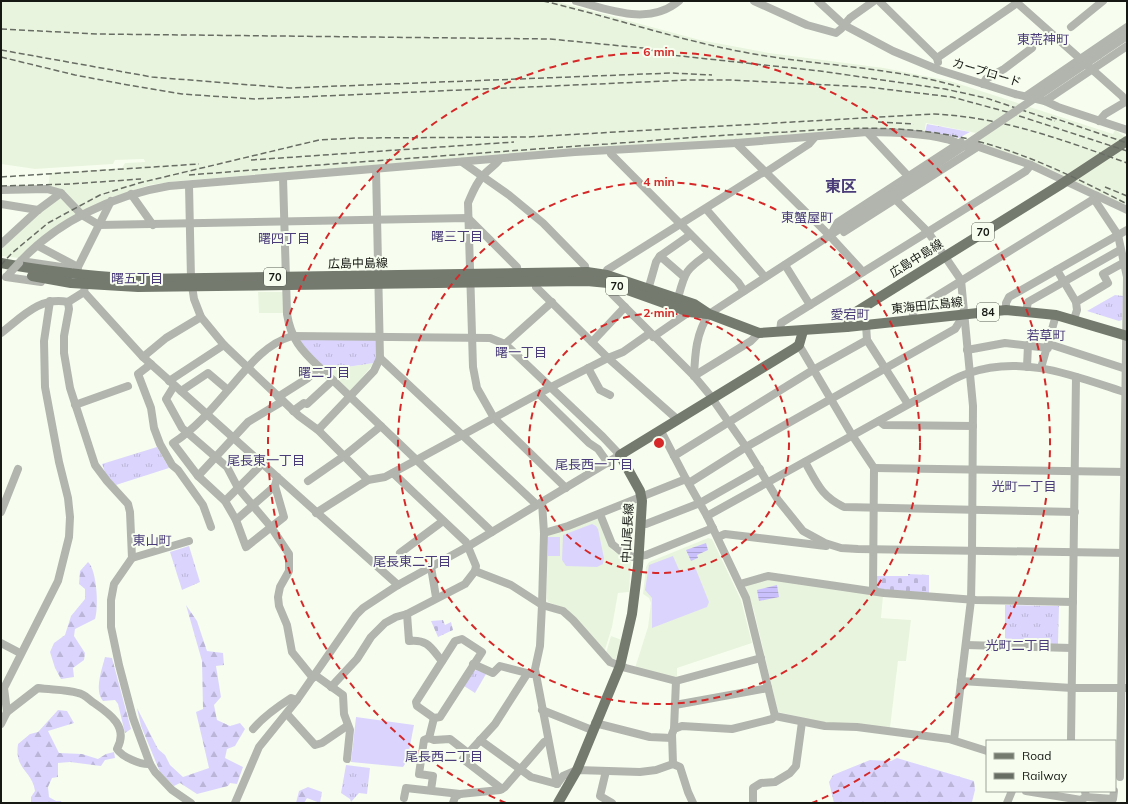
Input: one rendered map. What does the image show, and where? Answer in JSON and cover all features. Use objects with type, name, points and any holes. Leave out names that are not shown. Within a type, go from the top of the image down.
[{"type":"main road","name":"広島中島線","points":[[470,278],[518,273],[587,276],[607,279],[678,298],[694,304],[709,314],[759,333],[847,327],[847,318],[851,314],[1127,142]]},
{"type":"main road","name":"広島中島線","points":[[1,263],[80,278]]},
{"type":"main road","name":"広島中島線","points":[[4,276],[191,283],[470,278],[535,281],[587,276]]},
{"type":"main road","name":"広島中島線","points":[[607,279],[689,312],[709,314]]},
{"type":"main road","name":"東海田広島線","points":[[847,327],[1006,310],[1056,315],[1074,319],[1126,336]]},
{"type":"main road","points":[[620,455],[799,345],[803,331]]},
{"type":"main road","name":"中山尾長線","points":[[558,803],[577,770],[620,666],[630,628],[638,557],[642,496],[620,455]]},
{"type":"street","points":[[576,1],[613,11],[644,15],[664,11],[679,1]]},
{"type":"street","points":[[754,1],[807,25],[836,34],[850,18],[874,1]]},
{"type":"street","name":"カープロード","points":[[818,1],[843,27],[887,49],[939,70],[983,84],[1045,100],[1058,107],[1127,130]]},
{"type":"street","points":[[879,1],[937,58],[939,70]]},
{"type":"street","points":[[1071,27],[1103,1]]},
{"type":"street","points":[[937,58],[1020,2],[1080,60],[1126,101],[1104,114],[1099,121]]},
{"type":"street","points":[[1026,96],[1127,27]]},
{"type":"street","points":[[694,376],[695,347],[703,323],[709,314],[830,236],[1127,36]]},
{"type":"street","points":[[1045,100],[1127,46]]},
{"type":"street","points":[[983,84],[986,79],[1004,69],[1032,48]]},
{"type":"street","points":[[867,132],[870,137],[909,177]]},
{"type":"street","points":[[4,276],[38,246],[82,215],[111,201],[131,194],[169,186],[610,150],[736,143],[867,132],[928,136],[959,143],[966,148],[977,148],[1031,164],[1066,180],[1096,197],[1127,210]]},
{"type":"street","points":[[815,137],[809,144],[766,172],[760,174],[607,270],[607,279],[612,294],[694,376],[713,399],[790,516],[806,533],[825,543],[841,548]]},
{"type":"street","points":[[736,143],[830,236],[863,272]]},
{"type":"street","points":[[830,236],[838,222],[959,143]]},
{"type":"street","points":[[830,236],[844,232],[977,148]]},
{"type":"street","points":[[610,150],[611,154],[708,254],[738,282],[744,292]]},
{"type":"street","points":[[500,159],[495,166],[482,176],[473,190],[468,203],[471,336],[473,367],[477,388],[494,418],[566,488]]},
{"type":"street","points":[[462,162],[509,195],[543,223],[585,266],[587,276]]},
{"type":"street","points":[[780,332],[781,323],[1026,171],[1031,164]]},
{"type":"street","points":[[318,430],[374,371],[380,358],[376,169]]},
{"type":"street","points":[[283,177],[285,281],[287,314],[292,336],[303,351],[318,367],[492,532]]},
{"type":"street","points":[[189,185],[191,283],[194,299],[201,317],[224,345],[247,368],[293,411],[318,430],[368,480]]},
{"type":"street","points":[[1,190],[48,186],[61,193],[82,215],[99,225],[190,225],[468,218],[517,267],[518,273]]},
{"type":"street","points":[[1,244],[38,210],[61,193]]},
{"type":"street","points":[[131,194],[153,225]]},
{"type":"street","points":[[1096,197],[1118,235],[1123,263],[1127,272],[1125,553],[1120,777]]},
{"type":"street","points":[[912,319],[914,310],[1096,197]]},
{"type":"street","points":[[896,200],[928,232],[961,280],[973,406],[972,551],[971,600],[954,740]]},
{"type":"street","points":[[111,201],[99,225],[80,278],[68,302],[69,309],[64,336],[66,371],[75,405],[95,465],[128,504],[132,525],[132,558],[114,584],[111,600],[110,627],[133,718],[150,764],[159,777],[172,790],[191,803]]},
{"type":"street","points":[[1,204],[38,210]]},
{"type":"street","points":[[706,208],[765,278]]},
{"type":"street","points":[[1006,310],[1006,303],[1009,297],[1127,230]]},
{"type":"street","points":[[648,290],[656,262],[660,256],[690,235]]},
{"type":"street","points":[[38,246],[80,278],[143,357],[262,464],[276,482],[316,513],[398,585]]},
{"type":"street","points":[[1026,312],[1028,302],[1120,250]]},
{"type":"street","points":[[678,298],[684,276],[698,261],[708,254]]},
{"type":"street","points":[[660,256],[684,276]]},
{"type":"street","points":[[20,262],[80,278]]},
{"type":"street","points":[[1076,302],[1108,284],[1103,274],[1123,263]]},
{"type":"street","points":[[785,265],[810,305]]},
{"type":"street","points":[[1057,270],[1076,302],[1077,310],[1074,319]]},
{"type":"street","points":[[535,281],[536,287],[608,358],[678,420]]},
{"type":"street","points":[[1,333],[41,303],[50,301],[68,302]]},
{"type":"street","points":[[8,712],[4,688],[20,653],[58,581],[69,537],[70,516],[68,498],[59,462],[45,387],[44,341],[50,301]]},
{"type":"street","points":[[505,344],[552,302]]},
{"type":"street","points":[[592,342],[625,307]]},
{"type":"street","points":[[316,513],[368,480],[377,480],[393,473],[588,368],[623,352],[689,312]]},
{"type":"street","points":[[544,533],[568,526],[642,496],[688,481],[956,329],[964,315]]},
{"type":"street","points":[[1041,368],[1056,315]]},
{"type":"street","points":[[143,357],[166,338],[201,317]]},
{"type":"street","points":[[866,325],[867,340],[908,404]]},
{"type":"street","points":[[694,376],[751,342],[759,333]]},
{"type":"street","points":[[235,803],[259,748],[287,714],[356,615],[363,608],[398,585],[492,532],[620,455],[505,344],[490,338],[471,336],[292,336],[275,343],[247,368],[188,433],[174,443],[198,476],[226,501],[236,520],[246,547],[284,517],[276,482]]},
{"type":"street","points":[[674,456],[730,423],[813,370],[867,340]]},
{"type":"street","points":[[967,350],[1005,343],[1048,346],[1126,369]]},
{"type":"street","points":[[224,345],[175,386],[166,399],[174,416],[182,428],[227,467],[238,488],[271,526],[289,554],[289,571],[280,587],[278,606],[287,625],[292,652],[314,677],[343,696],[344,714],[347,726],[350,730],[347,759]]},
{"type":"street","points":[[799,345],[852,435],[874,468],[873,591]]},
{"type":"street","points":[[1027,367],[1028,345]]},
{"type":"street","points":[[380,358],[539,503],[544,533],[540,646],[535,669],[495,724],[463,759],[502,789]]},
{"type":"street","points":[[151,364],[138,374],[151,408],[154,428],[160,444],[172,464],[203,505],[211,527]]},
{"type":"street","points":[[707,516],[769,483],[908,404],[970,372],[1005,366],[1041,368],[1076,377],[1126,393]]},
{"type":"street","points":[[198,476],[248,422],[308,378],[318,367]]},
{"type":"street","points":[[588,368],[600,390],[610,395]]},
{"type":"street","points":[[175,386],[208,373],[228,390]]},
{"type":"street","points":[[1071,740],[1076,377]]},
{"type":"street","points":[[293,411],[304,403],[307,404],[333,380]]},
{"type":"street","points":[[75,405],[128,386]]},
{"type":"street","points":[[539,394],[589,443],[598,449],[608,463]]},
{"type":"street","points":[[879,421],[884,425],[973,426]]},
{"type":"street","points":[[308,481],[344,456],[381,426]]},
{"type":"street","points":[[661,431],[707,516],[740,584],[751,612],[775,716]]},
{"type":"street","points":[[805,462],[830,500],[844,507],[1074,512]]},
{"type":"street","points":[[226,501],[262,464]]},
{"type":"street","points":[[874,468],[973,471],[1125,472]]},
{"type":"street","points":[[1,512],[18,469]]},
{"type":"street","points":[[640,524],[646,524],[700,503],[760,469]]},
{"type":"street","points":[[331,687],[357,659],[370,637],[385,623],[396,617],[407,614],[435,600],[436,597],[468,582],[475,571],[476,566],[466,542],[393,473]]},
{"type":"street","points":[[236,520],[254,505],[276,482]]},
{"type":"street","points":[[600,514],[612,544],[623,553],[638,557],[713,528]]},
{"type":"street","points":[[400,554],[444,521]]},
{"type":"street","points":[[792,543],[800,542],[806,533]]},
{"type":"street","points":[[718,538],[725,534],[792,543],[874,550],[1125,553]]},
{"type":"street","points":[[132,558],[189,541]]},
{"type":"street","points":[[431,567],[436,597]]},
{"type":"street","points":[[475,571],[511,585],[542,605],[563,611],[573,620],[610,662],[620,666],[676,681],[761,658]]},
{"type":"street","points":[[740,584],[768,576],[873,591],[971,600],[1073,602]]},
{"type":"street","points":[[407,614],[409,641],[421,640],[430,646],[442,661]]},
{"type":"street","points":[[462,639],[482,652],[440,717],[434,718],[417,706],[416,702],[442,661],[455,641],[462,639]]},
{"type":"street","points":[[1,643],[20,653]]},
{"type":"street","points":[[966,645],[1072,648]]},
{"type":"street","points":[[474,664],[493,673],[500,666],[507,666],[532,674]]},
{"type":"street","points":[[532,674],[542,710],[557,784]]},
{"type":"street","points":[[673,764],[672,738],[674,729],[676,681]]},
{"type":"street","points":[[961,682],[1072,688],[1123,688]]},
{"type":"street","points":[[1,724],[8,712],[38,688],[78,692],[102,707],[119,726],[122,740],[117,749],[120,754],[144,764],[150,764]]},
{"type":"street","points":[[675,705],[768,688]]},
{"type":"street","points":[[253,729],[261,719],[279,705],[292,698],[297,700]]},
{"type":"street","points":[[542,710],[594,726],[650,737],[672,738]]},
{"type":"street","points":[[287,714],[315,745],[322,743],[347,726]]},
{"type":"street","points":[[674,729],[682,726],[732,729],[772,719],[775,716],[828,727],[856,727],[954,740],[986,751]]},
{"type":"street","points":[[429,738],[434,718]]},
{"type":"street","points":[[752,803],[753,788],[761,783],[775,782],[790,773],[796,766],[802,722]]},
{"type":"street","points":[[431,790],[433,776],[420,774],[424,740],[429,738],[434,740],[450,738],[468,753]]},
{"type":"street","points":[[480,740],[531,777],[557,784]]},
{"type":"street","points":[[404,798],[406,788],[460,794],[502,789],[544,742],[548,740]]},
{"type":"street","points":[[557,784],[563,776],[577,770],[640,772],[656,770],[673,764],[680,767],[693,803]]},
{"type":"street","points":[[606,771],[600,796],[612,803]]},
{"type":"street","points":[[1007,803],[1012,792]]},
{"type":"street","points":[[1032,792],[1081,800],[1086,794],[1113,799],[1114,792]]},
{"type":"street","points":[[453,803],[456,797],[460,794]]},
{"type":"shaded area","points":[[1,1],[555,1],[700,40],[769,53],[884,68],[950,81],[1113,134],[1115,130],[1127,138],[1127,207],[1054,171],[1006,153],[969,142],[976,133],[926,123],[924,134],[903,133],[316,170],[178,181],[149,185],[114,197],[19,258],[1,256],[1,248],[12,235],[37,214],[67,194],[48,188],[50,173],[122,168],[125,163],[145,162],[144,159],[115,160],[113,164],[35,169],[1,164]]},
{"type":"shaded area","points":[[258,292],[284,292],[284,313],[259,313]]},
{"type":"shaded area","points":[[374,363],[350,392],[326,370]]},
{"type":"shaded area","points":[[595,518],[599,519],[612,550],[631,562],[629,592],[618,593],[612,627],[604,653],[567,609],[548,602],[547,599],[548,534]]},
{"type":"shaded area","points":[[708,538],[712,539],[741,600],[752,643],[677,668],[677,677],[635,668],[648,627],[651,603],[649,598],[643,594],[646,567],[649,562]]},
{"type":"shaded area","points":[[706,543],[708,550],[697,555],[698,558],[691,561],[686,550]]},
{"type":"shaded area","points":[[768,579],[883,596],[881,618],[911,620],[906,661],[898,661],[890,728],[826,723],[778,712],[754,611],[745,585]]},
{"type":"shaded area","points":[[777,585],[779,597],[759,601],[757,590]]},
{"type":"shaded area","points":[[611,636],[622,640],[616,659],[613,660],[606,653]]},
{"type":"green space","points":[[927,124],[970,132],[959,138],[925,132]]},
{"type":"green space","points":[[1115,295],[1123,296],[1122,320],[1119,321],[1087,311]]},
{"type":"green space","points":[[298,338],[376,340],[377,359],[374,363],[326,370],[304,349]]},
{"type":"green space","points":[[157,447],[169,468],[116,485],[106,475],[102,464]]},
{"type":"green space","points":[[592,524],[598,529],[604,558],[603,564],[597,567],[566,566],[562,560],[563,535]]},
{"type":"green space","points":[[548,537],[560,537],[560,556],[548,556]]},
{"type":"green space","points":[[189,546],[200,582],[182,590],[170,552]]},
{"type":"green space","points":[[673,556],[680,572],[695,567],[709,602],[707,607],[652,628],[652,598],[645,590],[649,565]]},
{"type":"green space","points":[[88,562],[91,566],[96,589],[97,607],[95,619],[75,629],[74,636],[85,653],[84,660],[73,668],[74,677],[61,679],[55,668],[50,652],[54,643],[65,635],[71,616],[85,599],[85,589],[79,584],[80,571]]},
{"type":"green space","points":[[908,574],[929,575],[929,594],[879,590],[877,588],[877,576],[908,576]]},
{"type":"green space","points":[[186,605],[197,621],[207,651],[223,653],[224,665],[216,666],[221,697],[214,705],[217,720],[230,726],[240,723],[245,729],[235,746],[227,749],[225,758],[243,767],[237,784],[230,783],[228,786],[197,794],[180,783],[174,786],[160,772],[141,726],[137,708],[158,749],[165,755],[170,765],[183,777],[209,768],[196,712],[203,709],[202,661]]},
{"type":"green space","points":[[1005,605],[1059,606],[1058,644],[1005,644]]},
{"type":"green space","points":[[443,620],[445,625],[451,622],[453,630],[438,637],[431,621]]},
{"type":"green space","points":[[105,657],[112,658],[131,729],[125,733],[118,704],[115,700],[103,701],[100,696],[99,685]]},
{"type":"green space","points":[[477,670],[486,674],[475,693],[464,686],[473,671]]},
{"type":"green space","points":[[58,710],[67,711],[74,723],[48,731],[59,753],[82,754],[98,759],[106,754],[114,752],[115,758],[105,760],[101,766],[70,762],[58,763],[58,777],[52,778],[48,787],[49,797],[56,801],[61,801],[62,803],[31,803],[31,797],[35,791],[31,778],[21,765],[17,753],[18,744],[30,734],[38,732]]},
{"type":"green space","points":[[356,717],[414,725],[407,761],[403,767],[351,762]]},
{"type":"green space","points":[[897,758],[974,781],[975,790],[972,802],[834,803],[829,782],[833,775],[870,760],[891,761]]},
{"type":"green space","points":[[346,765],[370,768],[367,794],[359,793],[351,802],[350,799],[341,793]]},
{"type":"green space","points":[[308,787],[322,792],[320,803],[307,798],[304,803],[296,803],[299,791]]},
{"type":"railway","points":[[543,1],[732,50],[785,59],[886,71],[960,87]]},
{"type":"railway","points":[[1,29],[97,34],[550,39],[643,48],[671,55],[820,71],[945,89],[986,98],[1055,121]]},
{"type":"railway","points":[[1,50],[152,77],[289,88],[671,73],[712,75]]},
{"type":"railway","points":[[1,57],[75,75],[182,94],[255,99],[689,80],[731,80],[867,87],[952,97],[1007,112],[1127,151]]},
{"type":"railway","points":[[1,265],[12,253],[48,223],[100,195],[139,183],[319,140],[357,138],[528,137],[934,114],[984,120],[1032,131],[1127,163]]},
{"type":"railway","points":[[1051,117],[1127,143]]},
{"type":"railway","points":[[878,122],[914,124]]},
{"type":"railway","points":[[189,175],[717,136],[868,128],[929,132],[996,146],[1063,172],[1127,204]]},
{"type":"railway","points":[[251,160],[514,142]]},
{"type":"railway","points":[[1,177],[199,164]]},
{"type":"railway","points":[[1,186],[70,184],[141,179]]},
{"type":"railway","points":[[1105,187],[1127,196]]},
{"type":"district","name":"東荒神町","points":[[1043,39]]},
{"type":"district","name":"東区","points":[[841,186]]},
{"type":"district","name":"東蟹屋町","points":[[807,217]]},
{"type":"district","name":"曙三丁目","points":[[457,236]]},
{"type":"district","name":"曙四丁目","points":[[284,238]]},
{"type":"district","name":"曙五丁目","points":[[137,278]]},
{"type":"district","name":"愛宕町","points":[[850,314]]},
{"type":"district","name":"若草町","points":[[1046,335]]},
{"type":"district","name":"曙一丁目","points":[[521,352]]},
{"type":"district","name":"曙二丁目","points":[[324,372]]},
{"type":"district","name":"尾長東一丁目","points":[[266,460]]},
{"type":"district","name":"尾長西一丁目","points":[[594,464]]},
{"type":"district","name":"光町一丁目","points":[[1024,486]]},
{"type":"district","name":"東山町","points":[[152,540]]},
{"type":"district","name":"尾長東二丁目","points":[[412,561]]},
{"type":"district","name":"光町二丁目","points":[[1018,645]]},
{"type":"district","name":"尾長西二丁目","points":[[444,756]]}]
